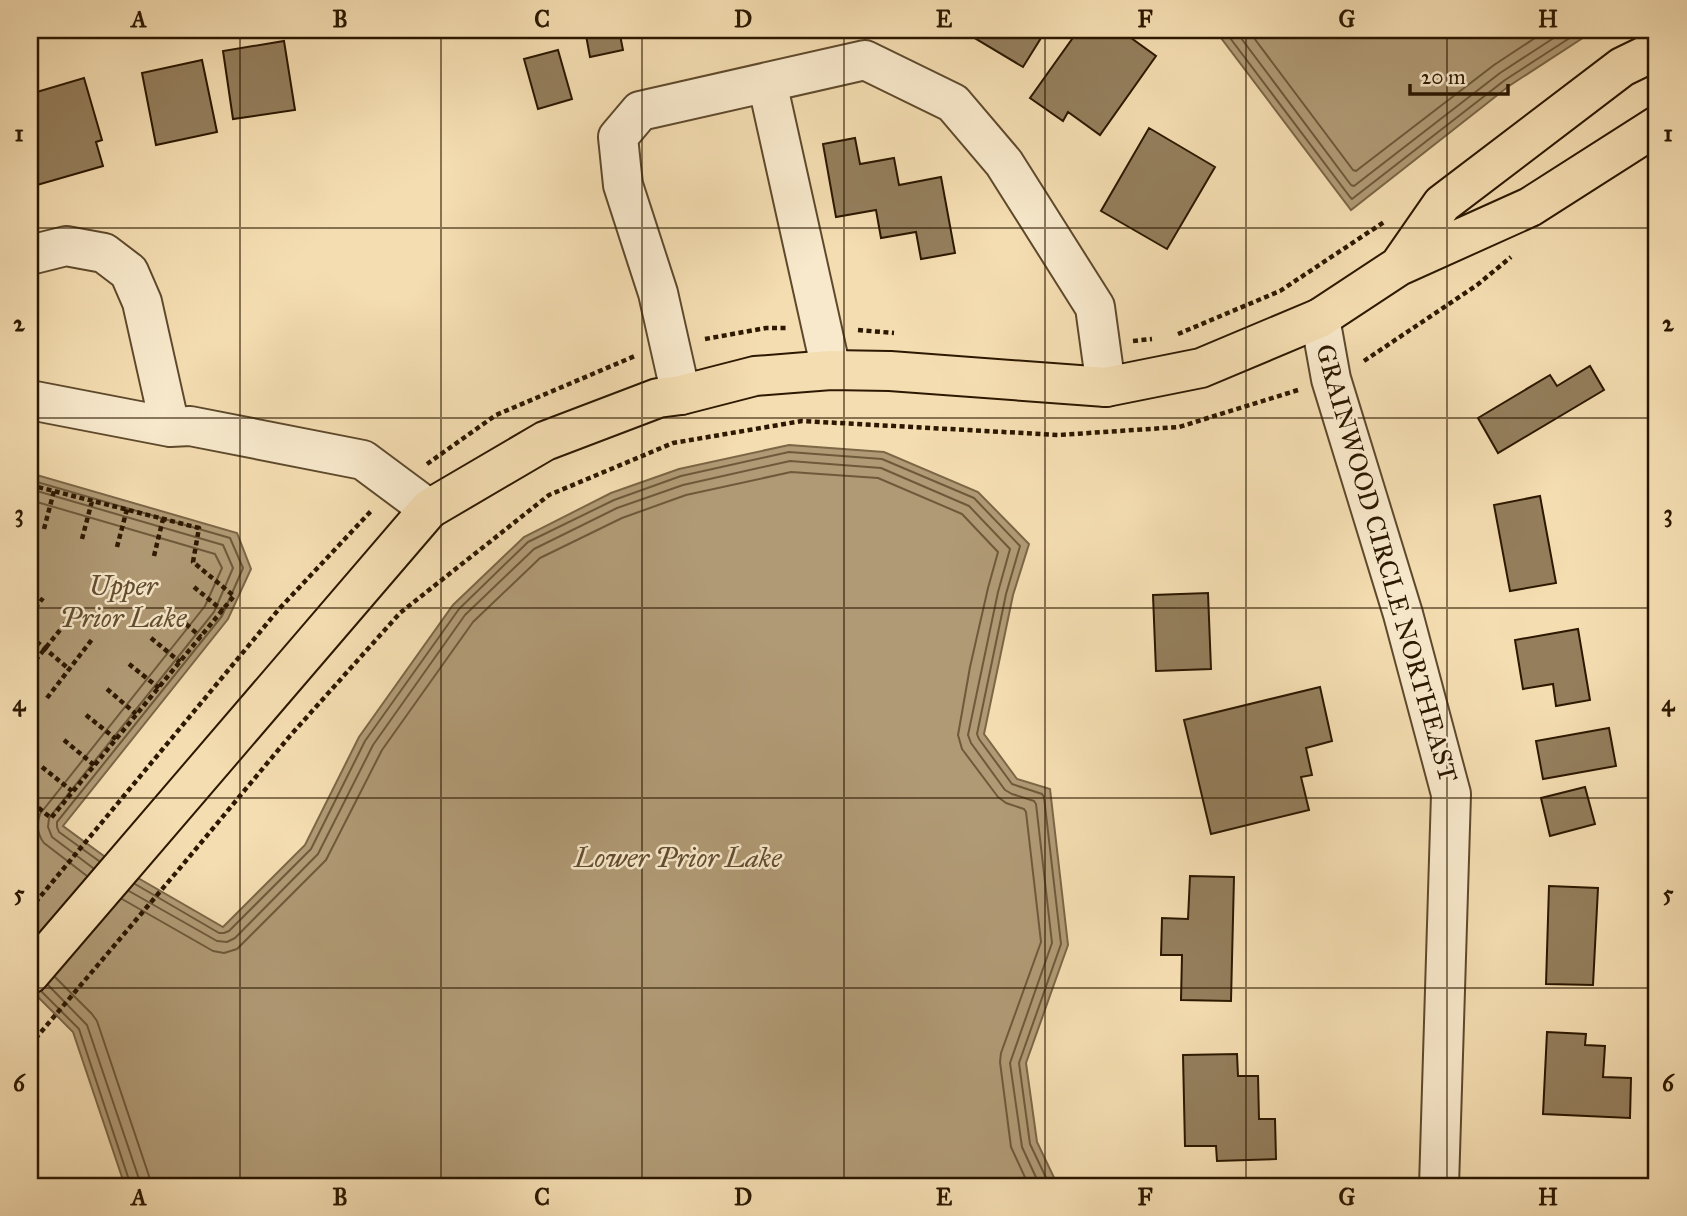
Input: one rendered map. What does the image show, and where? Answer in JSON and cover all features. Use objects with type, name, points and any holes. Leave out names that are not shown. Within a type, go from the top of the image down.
[{"type":"main road","points":[[1399,266],[1441,204],[1622,67],[1657,50]]},
{"type":"main road","points":[[30,974],[429,509],[545,441],[659,398],[755,376],[831,370],[890,371],[1106,387],[1201,368],[1320,318],[1399,266],[1530,207],[1657,126]]},
{"type":"street","points":[[681,395],[658,293],[623,185],[618,137],[640,111],[865,60],[953,103],[1004,163],[1095,307],[1106,387]]},
{"type":"street","points":[[767,82],[831,370]]},
{"type":"street","points":[[30,255],[65,246],[104,253],[129,272],[142,302],[170,427]]},
{"type":"street","name":"GRAINWOOD CIRCLE NORTHEAST","points":[[1320,318],[1331,379],[1403,614],[1451,794],[1438,1186]]},
{"type":"street","points":[[30,400],[170,427],[190,426],[363,460],[429,509]]},
{"type":"path","points":[[30,1045],[289,737],[400,613],[548,495],[673,443],[802,421],[1059,435],[1179,427],[1331,379],[1373,356],[1477,285],[1520,250]]},
{"type":"path","points":[[30,485],[199,528],[193,562],[234,596],[51,818],[30,801]]},
{"type":"path","points":[[44,529],[54,491]]},
{"type":"path","points":[[82,539],[92,501]]},
{"type":"path","points":[[117,548],[127,509]]},
{"type":"path","points":[[154,556],[163,519]]},
{"type":"path","points":[[194,587],[223,611]]},
{"type":"path","points":[[30,615],[43,598]]},
{"type":"path","points":[[173,613],[201,637]]},
{"type":"path","points":[[30,667],[69,619]]},
{"type":"path","points":[[30,636],[69,668]]},
{"type":"path","points":[[47,698],[93,638]]},
{"type":"path","points":[[151,638],[180,662]]},
{"type":"path","points":[[129,664],[159,688]]},
{"type":"path","points":[[107,690],[136,714]]},
{"type":"path","points":[[86,715],[116,739]]},
{"type":"path","points":[[64,740],[94,765]]},
{"type":"path","points":[[42,766],[72,791]]},
{"type":"path","points":[[30,909],[92,834]]},
{"type":"water","points":[[1215,30],[1595,30],[1509,86],[1351,210]]},
{"type":"water","name":"Lower Prior Lake","points":[[789,445],[884,452],[978,492],[1029,544],[1013,595],[984,734],[1017,779],[1050,789],[1068,945],[1026,1063],[1037,1142],[1058,1186],[125,1186],[73,1032],[30,989],[30,473],[237,533],[251,569],[228,619],[63,826],[119,867],[223,927],[305,845],[359,737],[453,605],[524,537],[611,493],[679,469]]},
{"type":"building","points":[[585,30],[619,30],[623,50],[590,57]]},
{"type":"building","points":[[970,30],[1046,30],[1023,67],[968,34]]},
{"type":"building","points":[[1074,30],[1120,30],[1156,56],[1100,135],[1068,112],[1063,121],[1030,98],[1077,32]]},
{"type":"building","points":[[284,41],[295,110],[233,119],[223,51]]},
{"type":"building","points":[[558,50],[572,99],[538,109],[524,59]]},
{"type":"building","points":[[202,60],[217,132],[156,145],[142,73]]},
{"type":"building","points":[[84,78],[102,140],[96,142],[103,166],[37,185],[33,170],[30,171],[30,94]]},
{"type":"building","points":[[1149,128],[1215,167],[1167,249],[1101,211]]},
{"type":"building","points":[[855,138],[860,164],[894,158],[899,185],[941,177],[955,253],[921,259],[916,232],[881,238],[876,210],[836,217],[823,144]]},
{"type":"building","points":[[1590,366],[1604,390],[1498,453],[1478,418],[1550,375],[1557,386]]},
{"type":"building","points":[[1540,496],[1556,583],[1510,591],[1494,505]]},
{"type":"building","points":[[1208,593],[1211,669],[1156,671],[1153,595]]},
{"type":"building","points":[[1578,629],[1590,700],[1556,706],[1553,684],[1523,689],[1515,640]]},
{"type":"building","points":[[1320,687],[1332,741],[1306,748],[1312,775],[1301,777],[1309,810],[1211,834],[1184,720]]},
{"type":"building","points":[[1609,728],[1616,766],[1543,779],[1536,741]]},
{"type":"building","points":[[1585,787],[1595,824],[1550,836],[1541,798]]},
{"type":"building","points":[[1190,876],[1234,877],[1231,1001],[1181,1000],[1182,955],[1161,955],[1162,918],[1188,919]]},
{"type":"building","points":[[1549,886],[1598,888],[1593,985],[1546,984]]},
{"type":"building","points":[[1547,1032],[1586,1034],[1585,1045],[1605,1046],[1603,1077],[1631,1078],[1630,1118],[1543,1114]]},
{"type":"building","points":[[1237,1054],[1238,1076],[1258,1076],[1259,1119],[1275,1119],[1276,1159],[1217,1161],[1216,1146],[1185,1146],[1183,1055]]},
{"type":"water label","name":"Upper Prior Lake","points":[[123,601]]}]
